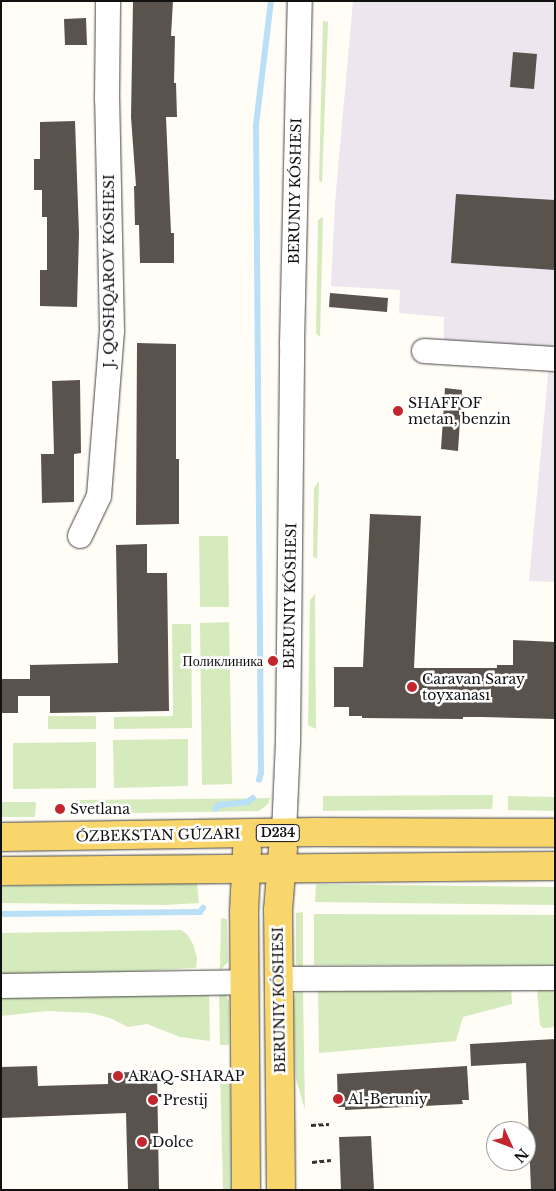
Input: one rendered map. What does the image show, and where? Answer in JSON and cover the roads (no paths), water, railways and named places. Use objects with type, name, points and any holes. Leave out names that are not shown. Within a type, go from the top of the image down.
[{"type":"main road","name":"D234","points":[[1,838],[284,832],[555,833]]},
{"type":"main road","name":"BERUNIY KÓSHESI","points":[[282,1190],[278,910],[284,832]]},
{"type":"main road","points":[[246,1190],[244,912],[248,834]]},
{"type":"main road","points":[[1,871],[555,866]]},
{"type":"main road","points":[[244,912],[252,902],[260,898],[271,902],[278,910]]},
{"type":"street","name":"J. QOSHQAROV KÓSHESI","points":[[80,536],[99,496],[112,331],[107,100],[108,1]]},
{"type":"street","name":"BERUNIY KÓSHESI","points":[[284,832],[288,742],[292,344],[300,1]]},
{"type":"street","points":[[424,351],[555,359]]},
{"type":"street","points":[[279,979],[555,978]]},
{"type":"street","points":[[1,986],[244,982]]},
{"type":"waterway","points":[[259,780],[261,773],[256,125],[271,1]]},
{"type":"waterway","points":[[215,809],[219,805],[248,802],[253,798]]},
{"type":"waterway","points":[[1,914],[200,912],[203,908]]},
{"type":"place","name":"SHAFFOF metan, benzin","points":[[398,411]]},
{"type":"place","name":"Поликлиника","points":[[273,661]]},
{"type":"place","name":"Caravan Saray toyxanası","points":[[412,687]]},
{"type":"place","name":"Svetlana","points":[[60,809]]},
{"type":"place","name":"ARAQ-SHARAP","points":[[118,1076]]},
{"type":"place","name":"Al-Beruniy","points":[[338,1099]]},
{"type":"place","name":"Prestij","points":[[153,1100]]},
{"type":"place","name":"Dolce","points":[[142,1142]]}]
